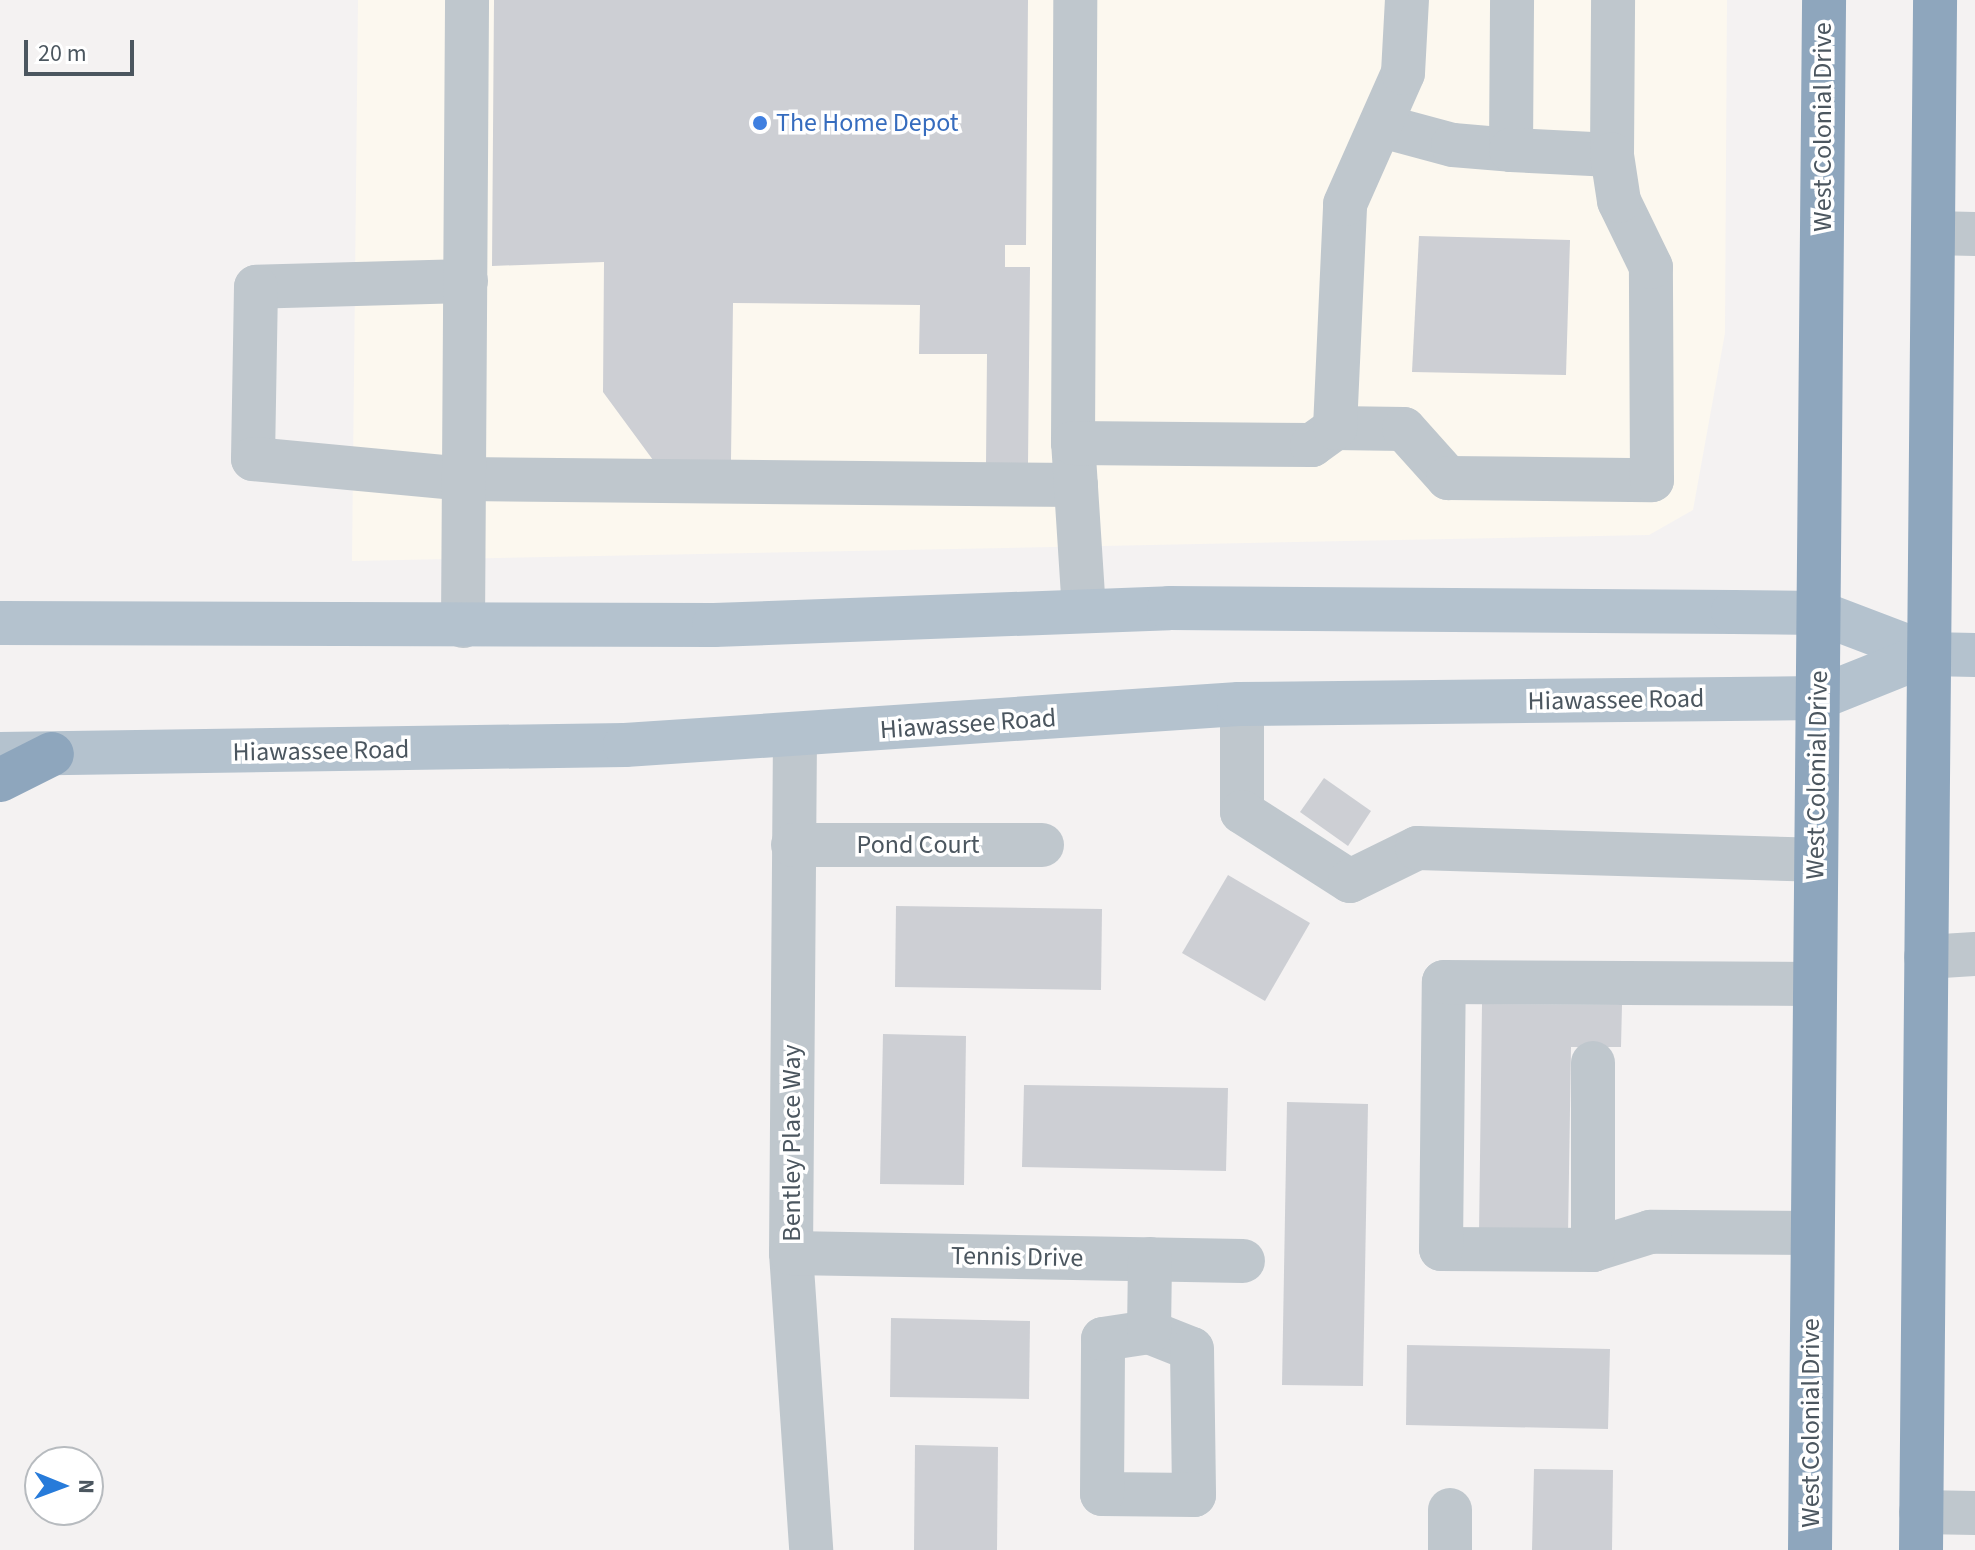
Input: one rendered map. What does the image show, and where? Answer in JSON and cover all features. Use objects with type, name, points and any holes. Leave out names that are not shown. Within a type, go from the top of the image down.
[{"type":"highway","name":"West Colonial Drive","points":[[1810,1550],[1824,0]]},
{"type":"highway","points":[[1921,1531],[1928,654],[1954,234],[1935,0]]},
{"type":"highway","points":[[0,780],[52,754]]},
{"type":"main road","name":"Hiawassee Road","points":[[0,623],[463,626],[1084,611],[1820,613],[1928,654],[1975,655]]},
{"type":"main road","name":"Hiawassee Road","points":[[0,754],[625,745],[1242,704],[1818,698],[1928,654]]},
{"type":"street","points":[[463,626],[467,0]]},
{"type":"street","points":[[1075,0],[1074,464],[1084,611]]},
{"type":"street","points":[[1335,428],[1345,204],[1403,73],[1407,0]]},
{"type":"street","points":[[1511,150],[1512,0]]},
{"type":"street","points":[[466,281],[256,287],[253,459],[464,479],[1074,464],[1312,445],[1335,428],[1404,429],[1448,478],[1652,480],[1651,267],[1619,201],[1612,155],[1613,0]]},
{"type":"street","points":[[1382,126],[1453,145],[1612,155]]},
{"type":"street","points":[[1242,704],[1242,812],[1350,881],[1417,848],[1816,860]]},
{"type":"street","name":"Bentley Place Way","points":[[795,735],[791,1253],[811,1550]]},
{"type":"street","name":"Pond Court","points":[[793,845],[1042,845]]},
{"type":"street","points":[[1926,957],[1975,954]]},
{"type":"street","points":[[1812,1233],[1650,1232],[1593,1250],[1441,1249],[1444,982],[1815,984]]},
{"type":"street","points":[[1593,1063],[1593,1250]]},
{"type":"street","name":"Tennis Drive","points":[[791,1253],[1243,1261]]},
{"type":"street","points":[[1149,1332],[1150,1259]]},
{"type":"street","points":[[1921,1531],[1975,1513]]},
{"type":"shaded area","points":[[358,0],[1727,0],[1725,333],[1693,510],[1649,535],[352,561]]},
{"type":"building","name":"The Home Depot","points":[[494,0],[1028,0],[1026,245],[1005,245],[1005,267],[1030,267],[1028,464],[986,464],[987,354],[919,354],[920,305],[733,303],[731,460],[653,460],[603,392],[604,262],[492,266]]},
{"type":"building","points":[[1419,236],[1570,240],[1566,375],[1412,372]]},
{"type":"building","points":[[1324,778],[1371,811],[1348,846],[1300,812]]},
{"type":"building","points":[[1228,875],[1310,923],[1265,1001],[1182,953]]},
{"type":"building","points":[[896,906],[1102,909],[1101,990],[895,987]]},
{"type":"building","points":[[1482,1004],[1622,1005],[1621,1047],[1571,1047],[1568,1235],[1479,1234]]},
{"type":"building","points":[[883,1034],[966,1036],[964,1185],[880,1184]]},
{"type":"building","points":[[1024,1085],[1228,1088],[1226,1171],[1022,1167]]},
{"type":"building","points":[[1287,1102],[1368,1104],[1363,1386],[1282,1385]]},
{"type":"building","points":[[891,1318],[1030,1321],[1029,1399],[890,1397]]},
{"type":"building","points":[[1407,1345],[1610,1349],[1608,1429],[1406,1425]]},
{"type":"building","points":[[915,1445],[998,1447],[997,1550],[914,1550]]},
{"type":"building","points":[[1534,1469],[1613,1470],[1612,1550],[1532,1550]]},
{"type":"place","name":"The Home Depot","points":[[760,123]]}]
